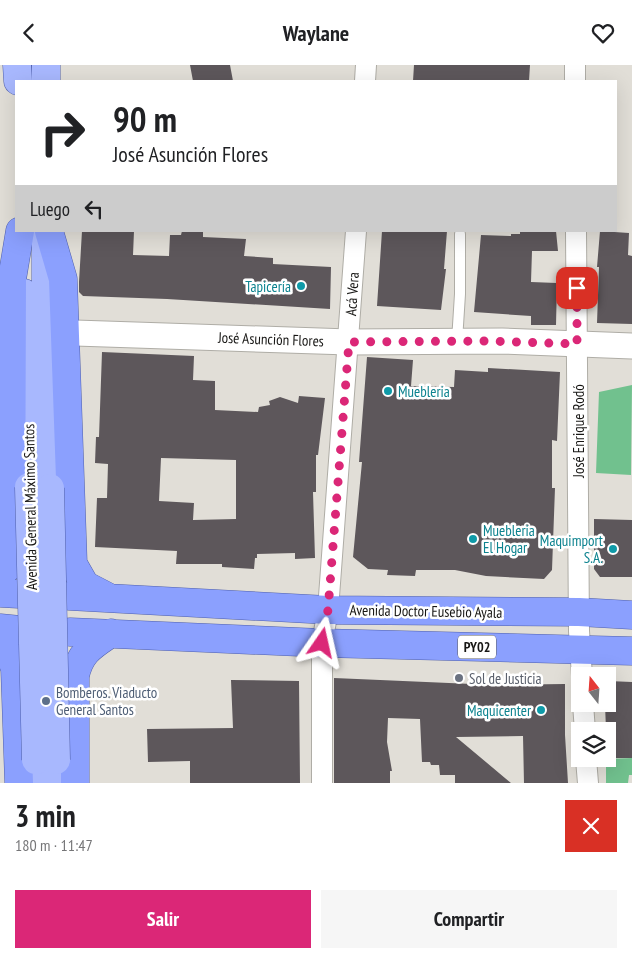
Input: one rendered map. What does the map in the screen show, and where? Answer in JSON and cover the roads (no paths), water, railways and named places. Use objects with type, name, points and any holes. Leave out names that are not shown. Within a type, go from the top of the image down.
[{"type":"highway","points":[[21,232],[12,279],[29,332],[73,564],[85,585],[110,598]]},
{"type":"highway","points":[[0,575],[11,564],[29,332],[63,279],[47,232]]},
{"type":"highway","name":"Avenida Doctor Eusebio Ayala","points":[[69,596],[110,598],[325,626],[579,631],[632,651]]},
{"type":"highway","name":"Avenida Doctor Eusebio Ayala","points":[[70,632],[111,633],[325,626],[579,631],[632,615]]},
{"type":"highway","points":[[75,783],[75,676],[78,663],[88,649],[111,633]]},
{"type":"highway","points":[[7,634],[7,651],[15,669],[19,783]]},
{"type":"main road","points":[[18,65],[18,80]]},
{"type":"main road","points":[[46,65],[46,80]]},
{"type":"main road","name":"Avenida General Máximo Santos","points":[[29,332],[37,392],[56,783]]},
{"type":"main road","name":"Avenida General Máximo Santos","points":[[36,783],[37,392]]},
{"type":"street","points":[[365,80],[366,65]]},
{"type":"street","points":[[574,65],[575,80]]},
{"type":"street","name":"Acá Vera","points":[[322,783],[325,626],[349,342],[356,232]]},
{"type":"street","name":"José Enrique Rodó","points":[[576,232],[579,631],[581,667]]},
{"type":"street","name":"José Asunción Flores","points":[[29,332],[349,342],[457,341],[632,346]]},
{"type":"street","points":[[587,767],[588,783]]},
{"type":"lane","points":[[457,341],[460,294],[460,235]]},
{"type":"lane","points":[[22,552],[24,675]]},
{"type":"place","name":"Tapicería","points":[[301,286]]},
{"type":"place","name":"Muebleria","points":[[388,391]]},
{"type":"place","name":"Muebleria El Hogar","points":[[473,539]]},
{"type":"place","name":"Maquimport S.A.","points":[[613,549]]},
{"type":"place","name":"Sol de Justicia","points":[[459,678]]},
{"type":"place","name":"Bomberos. Viaducto General Santos","points":[[46,701]]},
{"type":"place","name":"Maquicenter","points":[[541,710]]}]
